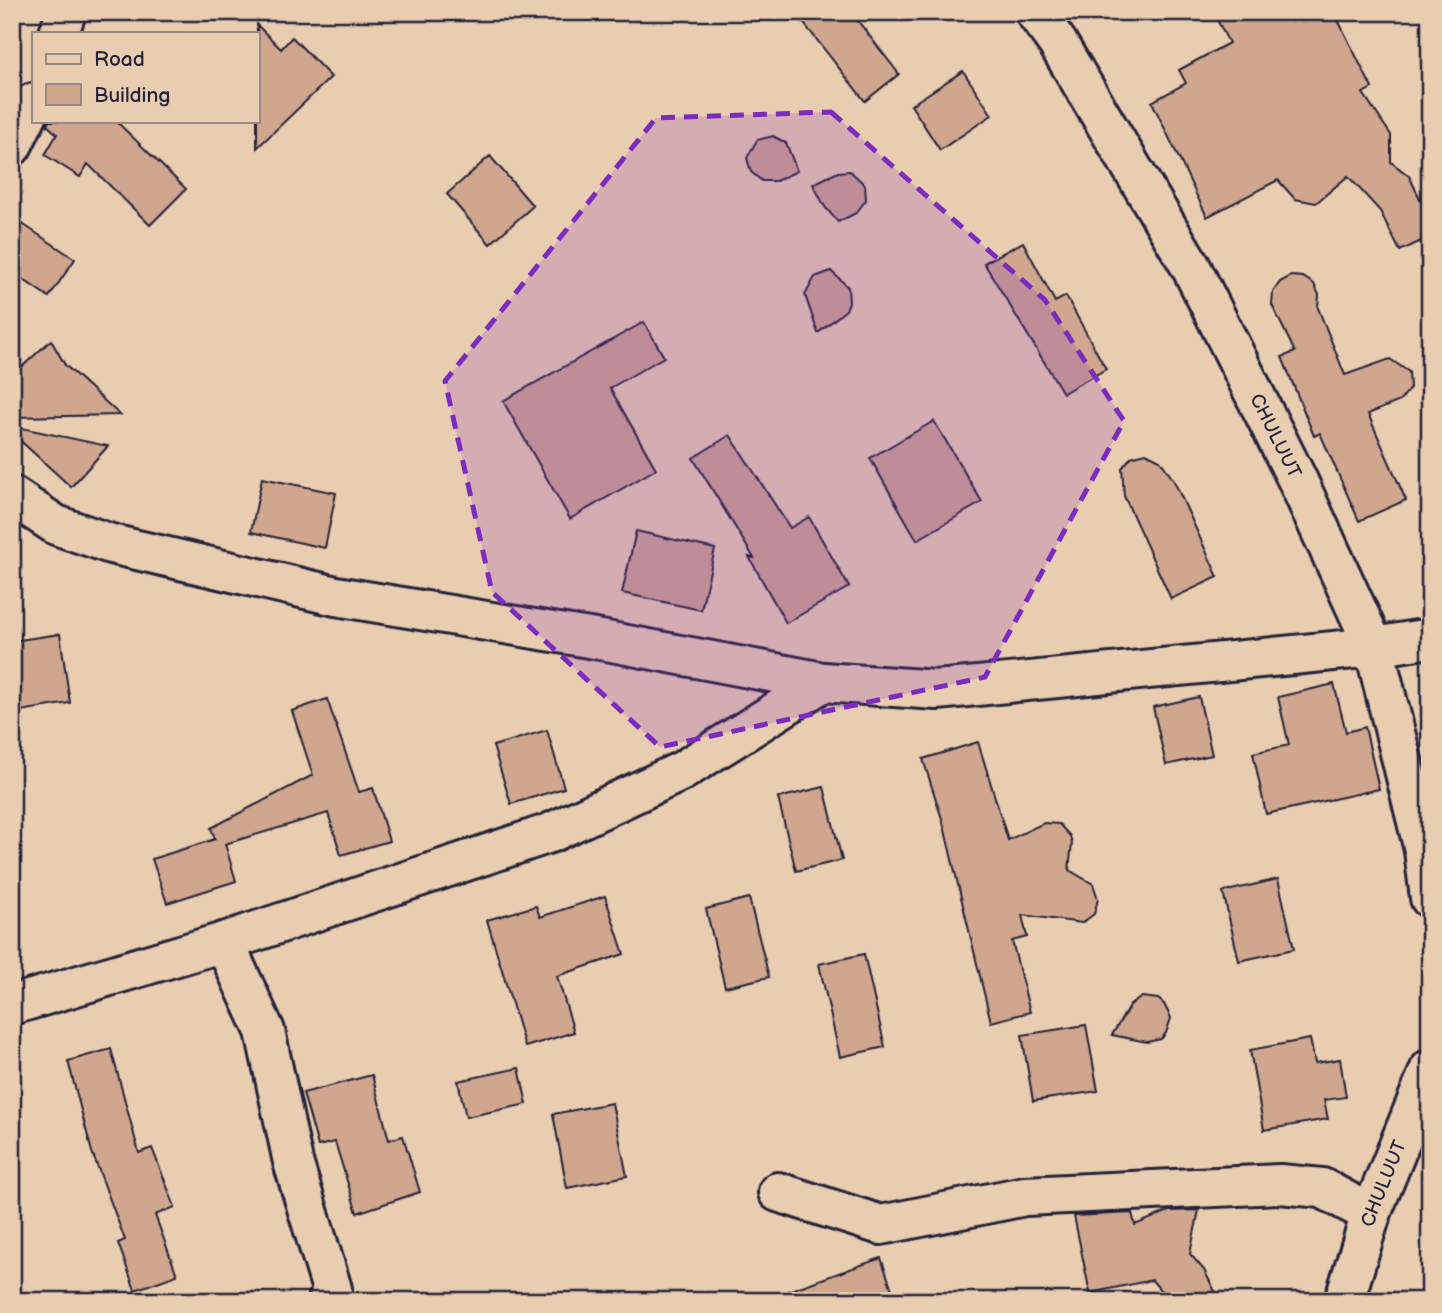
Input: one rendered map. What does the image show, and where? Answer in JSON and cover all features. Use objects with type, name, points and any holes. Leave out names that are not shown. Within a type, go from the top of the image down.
[{"type":"street","name":"CHULUUT","points":[[1035,12],[1057,42],[1191,267],[1297,479],[1374,647],[1424,850],[1430,898]]},
{"type":"street","points":[[12,146],[32,105]]},
{"type":"street","points":[[12,496],[56,525],[111,544],[323,593],[822,682],[937,691],[1374,647],[1430,638]]},
{"type":"street","points":[[12,1004],[224,942],[550,833],[682,771],[822,682]]},
{"type":"street","points":[[224,942],[265,1031],[293,1162],[332,1289],[328,1301]]},
{"type":"street","name":"CHULUUT","points":[[1344,1301],[1371,1214],[1430,1069]]},
{"type":"street","points":[[778,1192],[881,1225],[1025,1196],[1280,1184],[1322,1188],[1371,1214]]},
{"type":"highlighted area","points":[[831,112],[1045,300],[1124,421],[985,677],[660,747],[492,592],[445,381],[656,118]]},
{"type":"building","points":[[795,12],[851,12],[899,74],[865,101]]},
{"type":"building","points":[[1213,12],[1334,12],[1372,88],[1363,93],[1391,135],[1391,162],[1409,176],[1430,219],[1430,237],[1400,251],[1380,211],[1348,176],[1316,203],[1295,199],[1278,180],[1207,217],[1152,102],[1186,83],[1179,70],[1229,43]]},
{"type":"building","points":[[257,25],[281,49],[292,37],[331,77],[257,148],[259,32]]},
{"type":"building","points":[[963,71],[992,115],[940,150],[911,105]]},
{"type":"building","points":[[48,122],[117,122],[186,189],[150,225],[88,164],[80,177],[45,155],[57,134],[47,125]]},
{"type":"building","points":[[773,136],[786,143],[797,171],[776,181],[762,181],[751,172],[747,158],[757,140]]},
{"type":"building","points":[[490,156],[533,206],[490,244],[447,194]]},
{"type":"building","points":[[850,171],[865,185],[866,200],[856,213],[838,222],[825,207],[813,184],[838,172]]},
{"type":"building","points":[[12,217],[75,259],[49,297],[12,272]]},
{"type":"building","points":[[1023,242],[1055,302],[1066,296],[1106,369],[1063,393],[984,263]]},
{"type":"building","points":[[831,271],[848,287],[849,302],[846,310],[818,333],[805,295],[815,277]]},
{"type":"building","points":[[1291,276],[1303,277],[1314,284],[1319,295],[1318,308],[1345,375],[1390,359],[1409,372],[1410,388],[1400,401],[1368,414],[1406,500],[1359,521],[1320,433],[1314,436],[1282,357],[1295,352],[1272,305],[1273,292],[1280,282]]},
{"type":"building","points":[[644,322],[664,357],[610,388],[656,469],[570,519],[503,401]]},
{"type":"building","points":[[51,340],[65,365],[120,415],[12,417],[12,376]]},
{"type":"building","points":[[934,421],[982,502],[917,540],[870,458]]},
{"type":"building","points":[[12,426],[108,446],[71,487],[12,433]]},
{"type":"building","points":[[730,435],[790,528],[809,517],[849,587],[786,623],[749,557],[754,558],[693,458]]},
{"type":"building","points":[[1146,453],[1160,460],[1174,481],[1218,577],[1171,599],[1124,496],[1122,468],[1131,457]]},
{"type":"building","points":[[262,478],[336,493],[325,548],[251,532]]},
{"type":"building","points":[[636,531],[715,549],[701,610],[622,593]]},
{"type":"building","points":[[60,634],[70,703],[20,711],[12,641]]},
{"type":"building","points":[[1334,684],[1346,732],[1365,727],[1379,789],[1266,814],[1253,753],[1289,745],[1278,697]]},
{"type":"building","points":[[1199,697],[1212,755],[1166,765],[1153,707]]},
{"type":"building","points":[[327,699],[359,792],[373,788],[389,841],[341,855],[328,813],[225,844],[236,881],[167,903],[152,859],[215,839],[211,828],[313,775],[292,711]]},
{"type":"building","points":[[547,730],[564,788],[511,804],[493,746]]},
{"type":"building","points":[[978,742],[1008,840],[1044,823],[1059,824],[1070,836],[1072,843],[1069,870],[1093,884],[1098,899],[1094,914],[1082,923],[1022,915],[1027,937],[1012,941],[1030,1012],[991,1022],[943,822],[923,759]]},
{"type":"building","points":[[824,787],[842,860],[796,871],[778,798]]},
{"type":"building","points":[[1278,879],[1294,949],[1239,961],[1223,892]]},
{"type":"building","points":[[605,896],[624,954],[557,976],[574,1032],[525,1047],[487,920],[536,906],[540,917]]},
{"type":"building","points":[[749,898],[769,977],[725,987],[706,909]]},
{"type":"building","points":[[864,954],[885,1047],[840,1057],[819,964]]},
{"type":"building","points":[[1142,997],[1158,999],[1164,1004],[1171,1018],[1166,1033],[1161,1039],[1147,1042],[1112,1035],[1130,1005]]},
{"type":"building","points":[[1086,1025],[1098,1091],[1033,1101],[1022,1035]]},
{"type":"building","points":[[1310,1039],[1315,1063],[1340,1059],[1346,1097],[1324,1100],[1328,1119],[1264,1130],[1250,1050]]},
{"type":"building","points":[[111,1049],[139,1153],[152,1148],[175,1207],[155,1215],[177,1275],[135,1290],[118,1243],[125,1240],[92,1152],[68,1061]]},
{"type":"building","points":[[519,1068],[527,1104],[466,1117],[458,1081]]},
{"type":"building","points":[[372,1075],[389,1140],[403,1136],[420,1192],[357,1213],[335,1142],[318,1146],[303,1093]]},
{"type":"building","points":[[612,1103],[627,1176],[567,1188],[553,1114]]},
{"type":"building","points":[[1199,1210],[1190,1254],[1204,1270],[1220,1301],[1169,1301],[1152,1280],[1090,1293],[1074,1216],[1132,1213],[1135,1225],[1169,1211]]},
{"type":"building","points":[[881,1258],[896,1301],[778,1301],[777,1295]]}]
